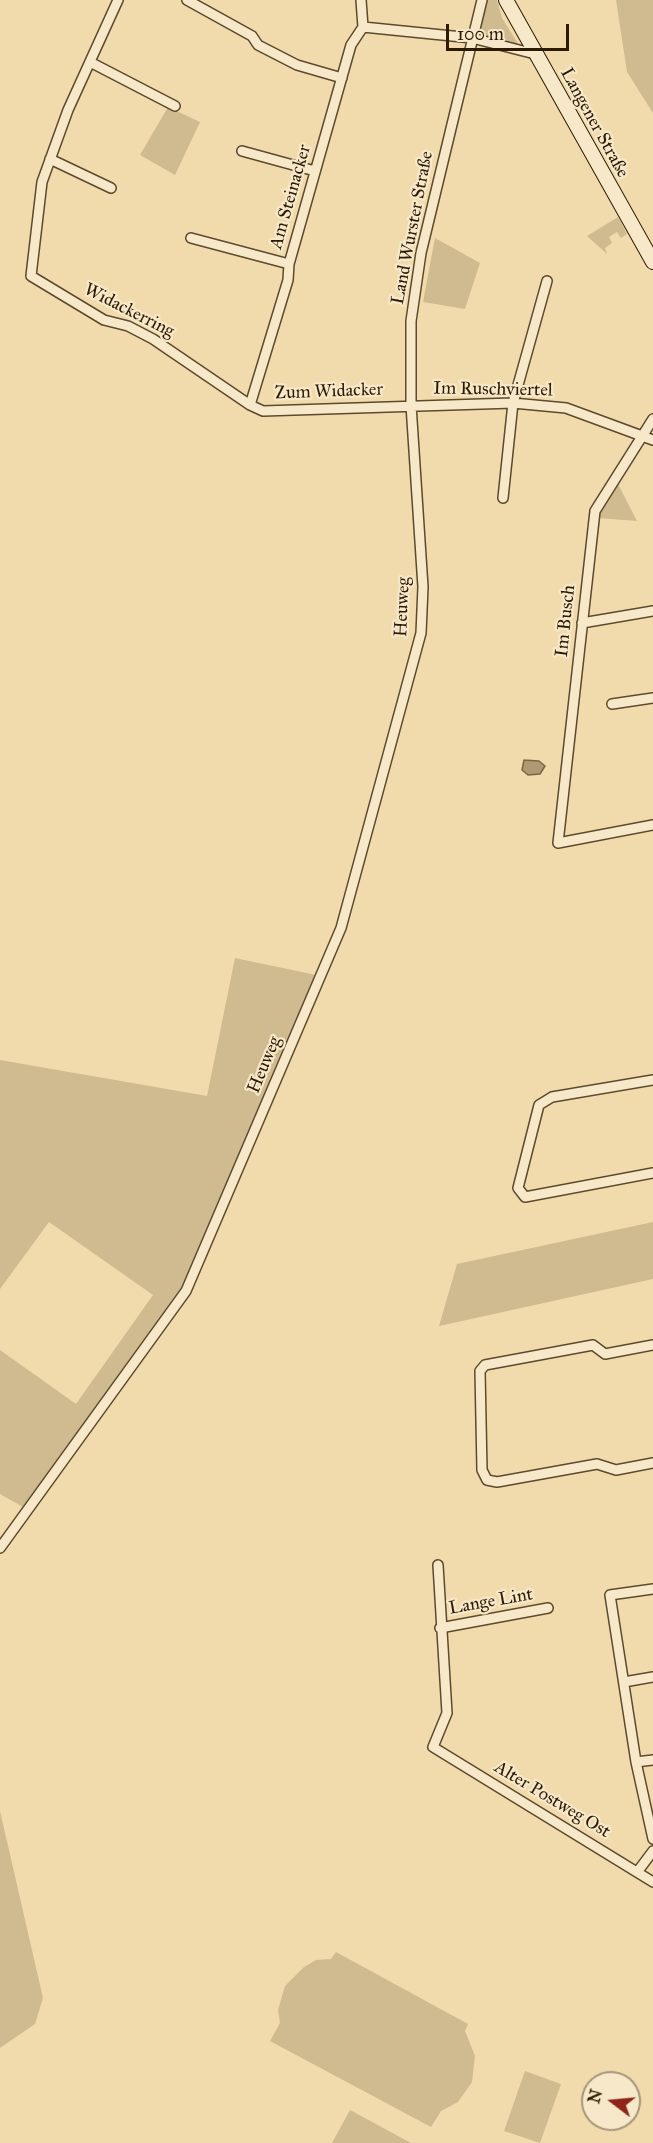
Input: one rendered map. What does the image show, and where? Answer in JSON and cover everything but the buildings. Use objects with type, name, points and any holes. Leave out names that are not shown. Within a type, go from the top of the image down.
[{"type":"main road","name":"Langener Straße","points":[[506,0],[653,262]]},
{"type":"street","name":"Widackerring","points":[[118,0],[50,159],[39,200],[31,276],[104,320],[128,326],[153,339],[250,405]]},
{"type":"street","points":[[187,0],[252,36],[258,45],[297,65],[342,78]]},
{"type":"street","points":[[361,0],[363,27],[472,38],[535,54]]},
{"type":"street","name":"Land Wurster Straße","points":[[419,538],[411,405],[411,321],[421,253],[482,0]]},
{"type":"street","name":"Am Steinacker","points":[[250,405],[288,280],[290,264],[342,78],[355,35],[363,27]]},
{"type":"street","points":[[90,62],[175,106]]},
{"type":"street","points":[[242,151],[315,171]]},
{"type":"street","points":[[50,159],[111,188]]},
{"type":"street","points":[[191,238],[290,264]]},
{"type":"street","points":[[503,498],[513,403],[547,281]]},
{"type":"street","name":"Im Ruschviertel","points":[[411,405],[513,403],[566,408],[653,440]]},
{"type":"street","name":"Zum Widacker","points":[[250,405],[263,411],[411,405]]},
{"type":"street","name":"Im Busch","points":[[653,419],[595,511],[558,843],[653,825]]},
{"type":"street","name":"Heuweg","points":[[0,1548],[186,1291],[335,942],[421,633],[423,587],[419,538]]},
{"type":"street","points":[[582,623],[653,611]]},
{"type":"street","points":[[612,704],[653,698]]},
{"type":"street","points":[[653,1080],[552,1098],[539,1105],[518,1188],[525,1197],[653,1173]]},
{"type":"street","points":[[653,1345],[605,1354],[593,1346],[485,1365],[480,1371],[482,1470],[487,1480],[497,1482],[597,1464],[616,1470],[653,1463]]},
{"type":"street","points":[[438,1565],[440,1628]]},
{"type":"street","points":[[653,1589],[610,1595],[636,1762],[653,1839]]},
{"type":"street","name":"Lange Lint","points":[[440,1628],[548,1608]]},
{"type":"street","name":"Alter Postweg Ost","points":[[440,1628],[447,1713],[433,1747],[653,1882]]},
{"type":"street","points":[[624,1682],[653,1677]]},
{"type":"street","points":[[636,1762],[653,1760]]},
{"type":"street","points":[[638,1871],[653,1851]]},
{"type":"shaded area","points":[[486,0],[497,0],[502,18],[520,47],[477,35]]},
{"type":"shaded area","points":[[616,0],[653,0],[653,113],[627,72]]},
{"type":"shaded area","points":[[168,107],[200,122],[175,175],[140,155]]},
{"type":"shaded area","points":[[618,217],[627,234],[621,238],[617,232],[609,237],[612,243],[605,248],[607,254],[587,236]]},
{"type":"shaded area","points":[[435,238],[480,263],[465,309],[423,302]]},
{"type":"shaded area","points":[[617,482],[637,521],[598,518],[600,508]]},
{"type":"shaded area","points":[[524,760],[539,761],[545,766],[540,774],[528,775],[522,770]]},
{"type":"shaded area","points":[[235,958],[316,975],[183,1291],[23,1507],[0,1494],[0,1350],[76,1404],[153,1295],[49,1222],[0,1289],[0,1060],[207,1096]]},
{"type":"shaded area","points":[[653,1222],[653,1279],[439,1326],[457,1264]]},
{"type":"shaded area","points":[[0,1811],[43,1998],[35,2024],[0,2048]]},
{"type":"shaded area","points":[[336,1952],[468,2024],[465,2031],[475,2056],[472,2082],[458,2102],[441,2111],[431,2127],[270,2041],[280,2023],[278,2010],[285,1986],[304,1967],[316,1960],[331,1959]]},
{"type":"shaded area","points":[[525,2071],[561,2084],[540,2143],[504,2131]]},
{"type":"shaded area","points":[[350,2110],[411,2143],[332,2143]]}]
